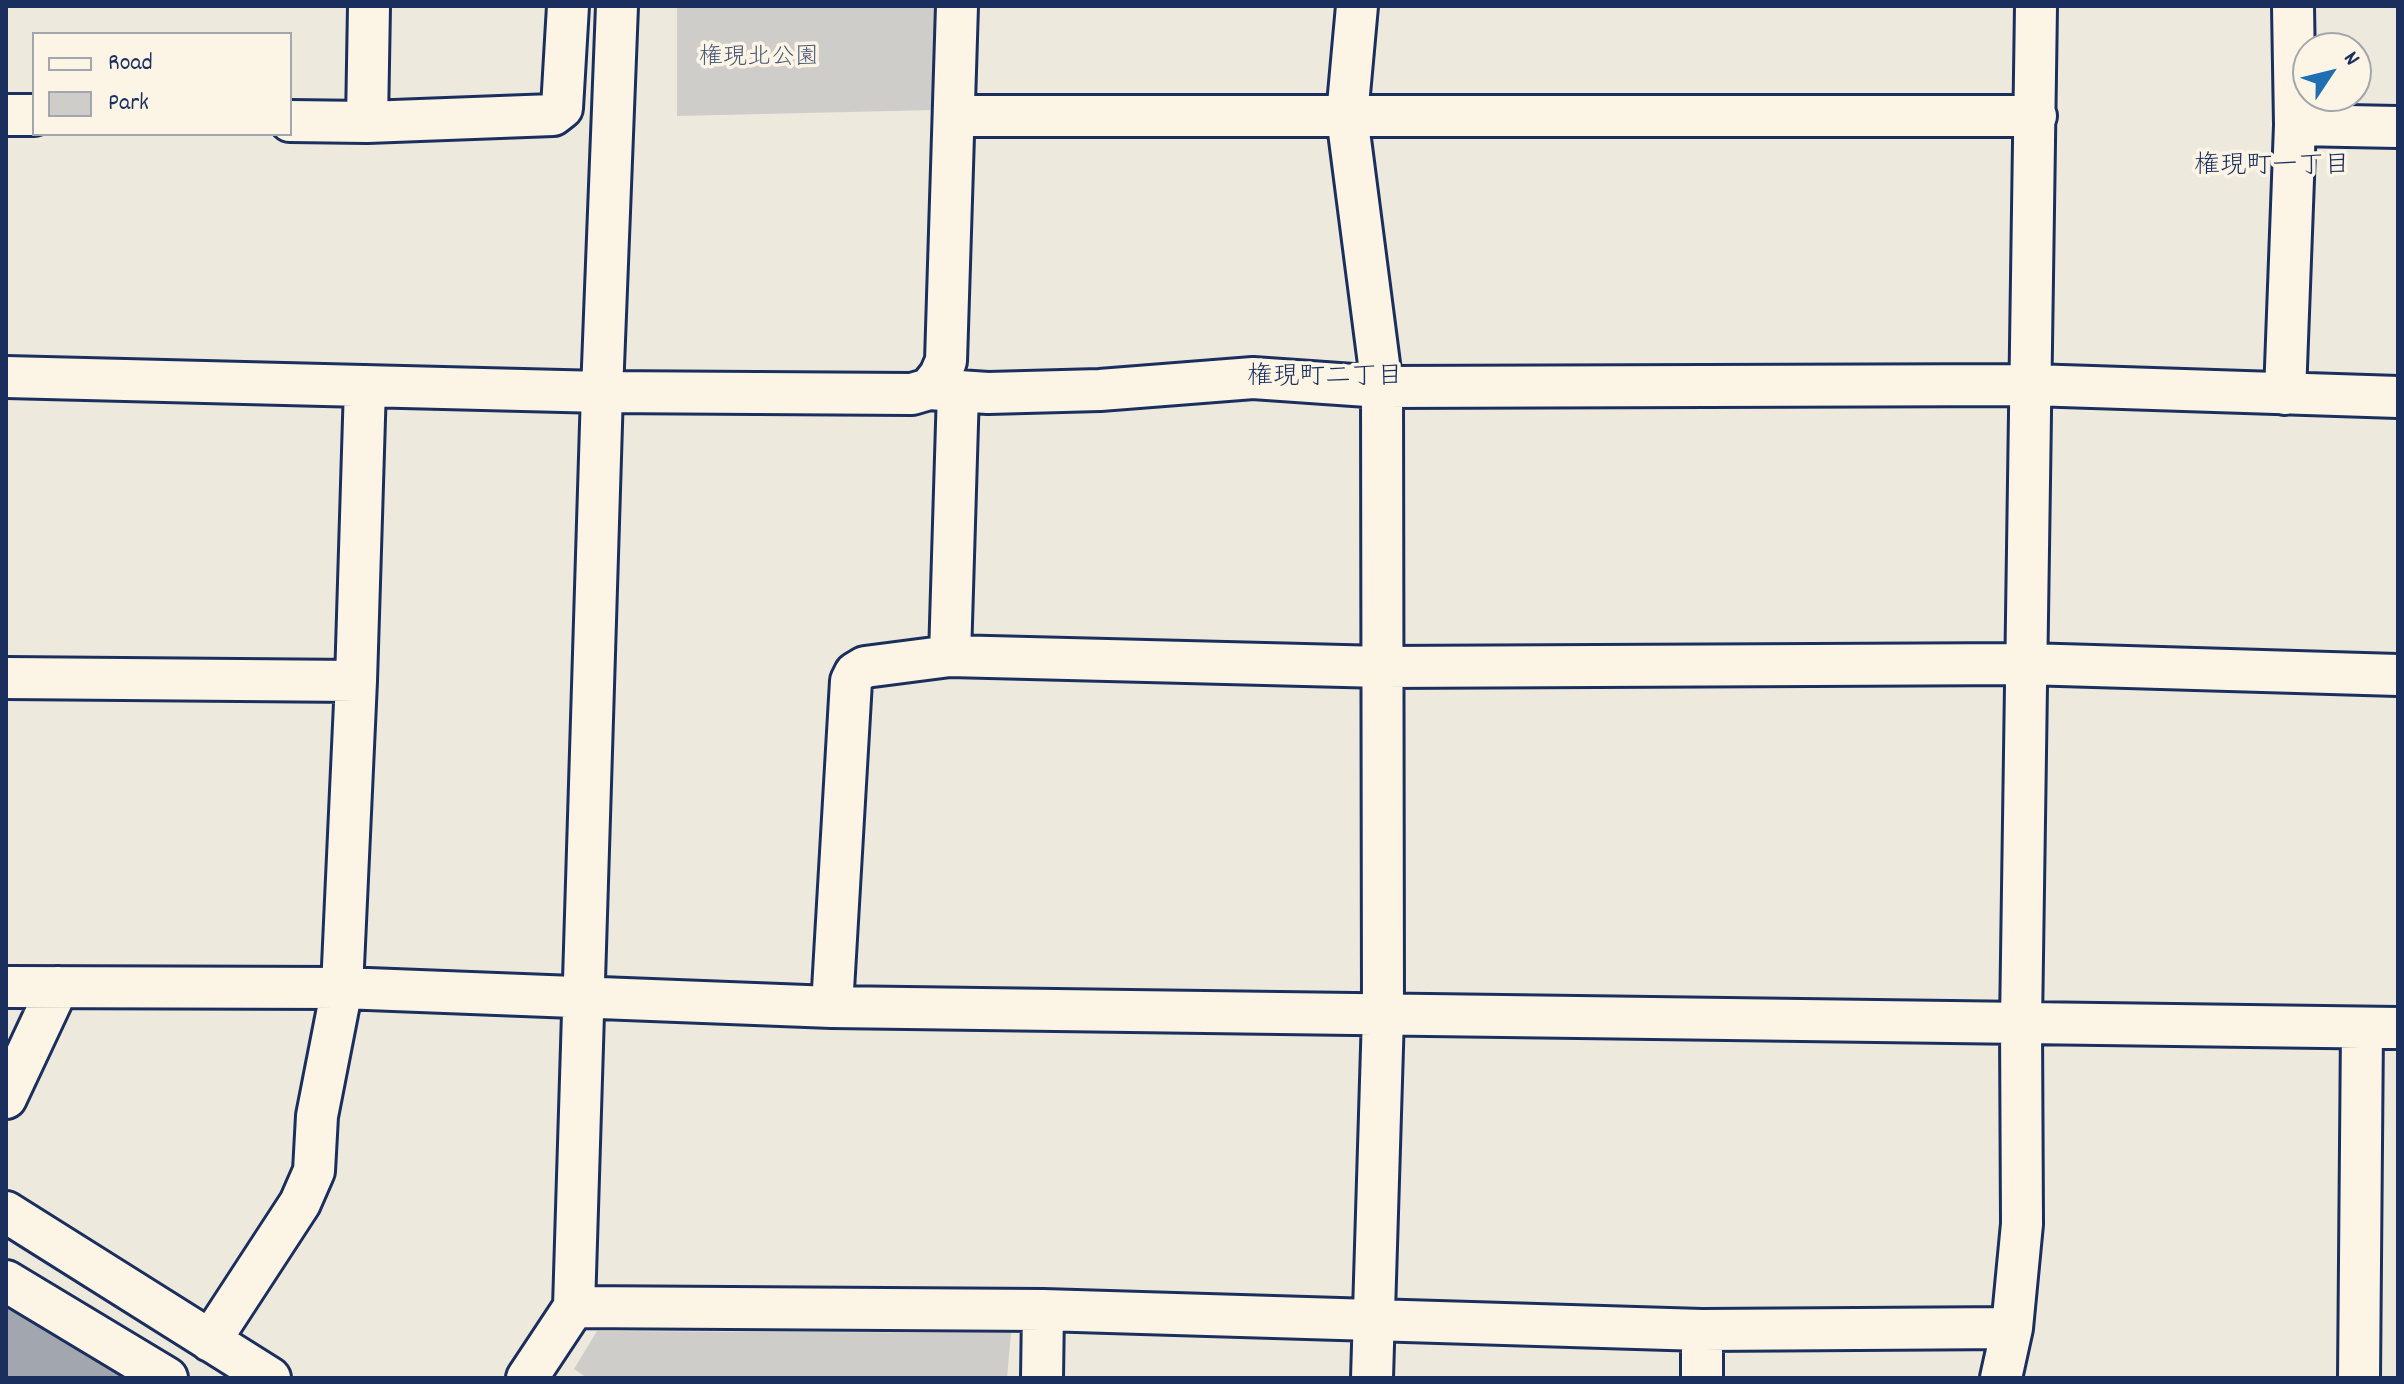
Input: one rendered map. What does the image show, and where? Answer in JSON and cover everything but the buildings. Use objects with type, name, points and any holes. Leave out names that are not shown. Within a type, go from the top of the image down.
[{"type":"street","points":[[367,122],[369,6]]},
{"type":"street","points":[[292,121],[367,122],[553,115],[562,108],[568,6]]},
{"type":"street","points":[[527,1378],[574,1307],[617,6]]},
{"type":"street","points":[[950,656],[943,390],[940,375],[946,361],[957,6]]},
{"type":"street","points":[[1357,6],[1347,116],[1382,387],[1383,1015],[1372,1378]]},
{"type":"street","points":[[2001,1378],[2012,1328],[2022,1224],[2021,1024],[2036,6]]},
{"type":"street","points":[[2285,394],[2295,125],[2293,6]]},
{"type":"street","points":[[6,115],[32,115]]},
{"type":"street","points":[[954,116],[2036,116]]},
{"type":"street","points":[[2295,125],[2398,127]]},
{"type":"street","points":[[6,377],[602,392],[912,394],[943,390],[988,393],[1100,390],[1253,378],[1382,387],[2031,385],[2398,397]]},
{"type":"street","points":[[210,1341],[300,1203],[314,1171],[317,1116],[342,988],[365,386]]},
{"type":"street","points":[[832,1007],[851,681],[855,673],[865,667],[950,656],[1383,667],[2026,664],[2398,675]]},
{"type":"street","points":[[6,678],[356,681]]},
{"type":"street","points":[[6,987],[342,988],[832,1007],[2380,1028],[2359,1378]]},
{"type":"street","points":[[6,1098],[58,987]]},
{"type":"street","points":[[6,1212],[270,1378]]},
{"type":"street","points":[[6,1281],[167,1378]]},
{"type":"street","points":[[574,1307],[1043,1310],[1702,1330],[2012,1328]]},
{"type":"street","points":[[1042,1378],[1043,1310]]},
{"type":"street","points":[[1702,1330],[1702,1378]]},
{"type":"green space","name":"権現北公園","points":[[677,6],[937,6],[935,110],[677,116]]},
{"type":"green space","points":[[597,1331],[1011,1333],[1007,1378],[587,1378],[574,1369]]},
{"type":"shaded area","points":[[6,1301],[134,1378],[6,1378]]},
{"type":"district","name":"権現町一丁目","points":[[2272,168]]},
{"type":"district","name":"権現町二丁目","points":[[1325,379]]}]
